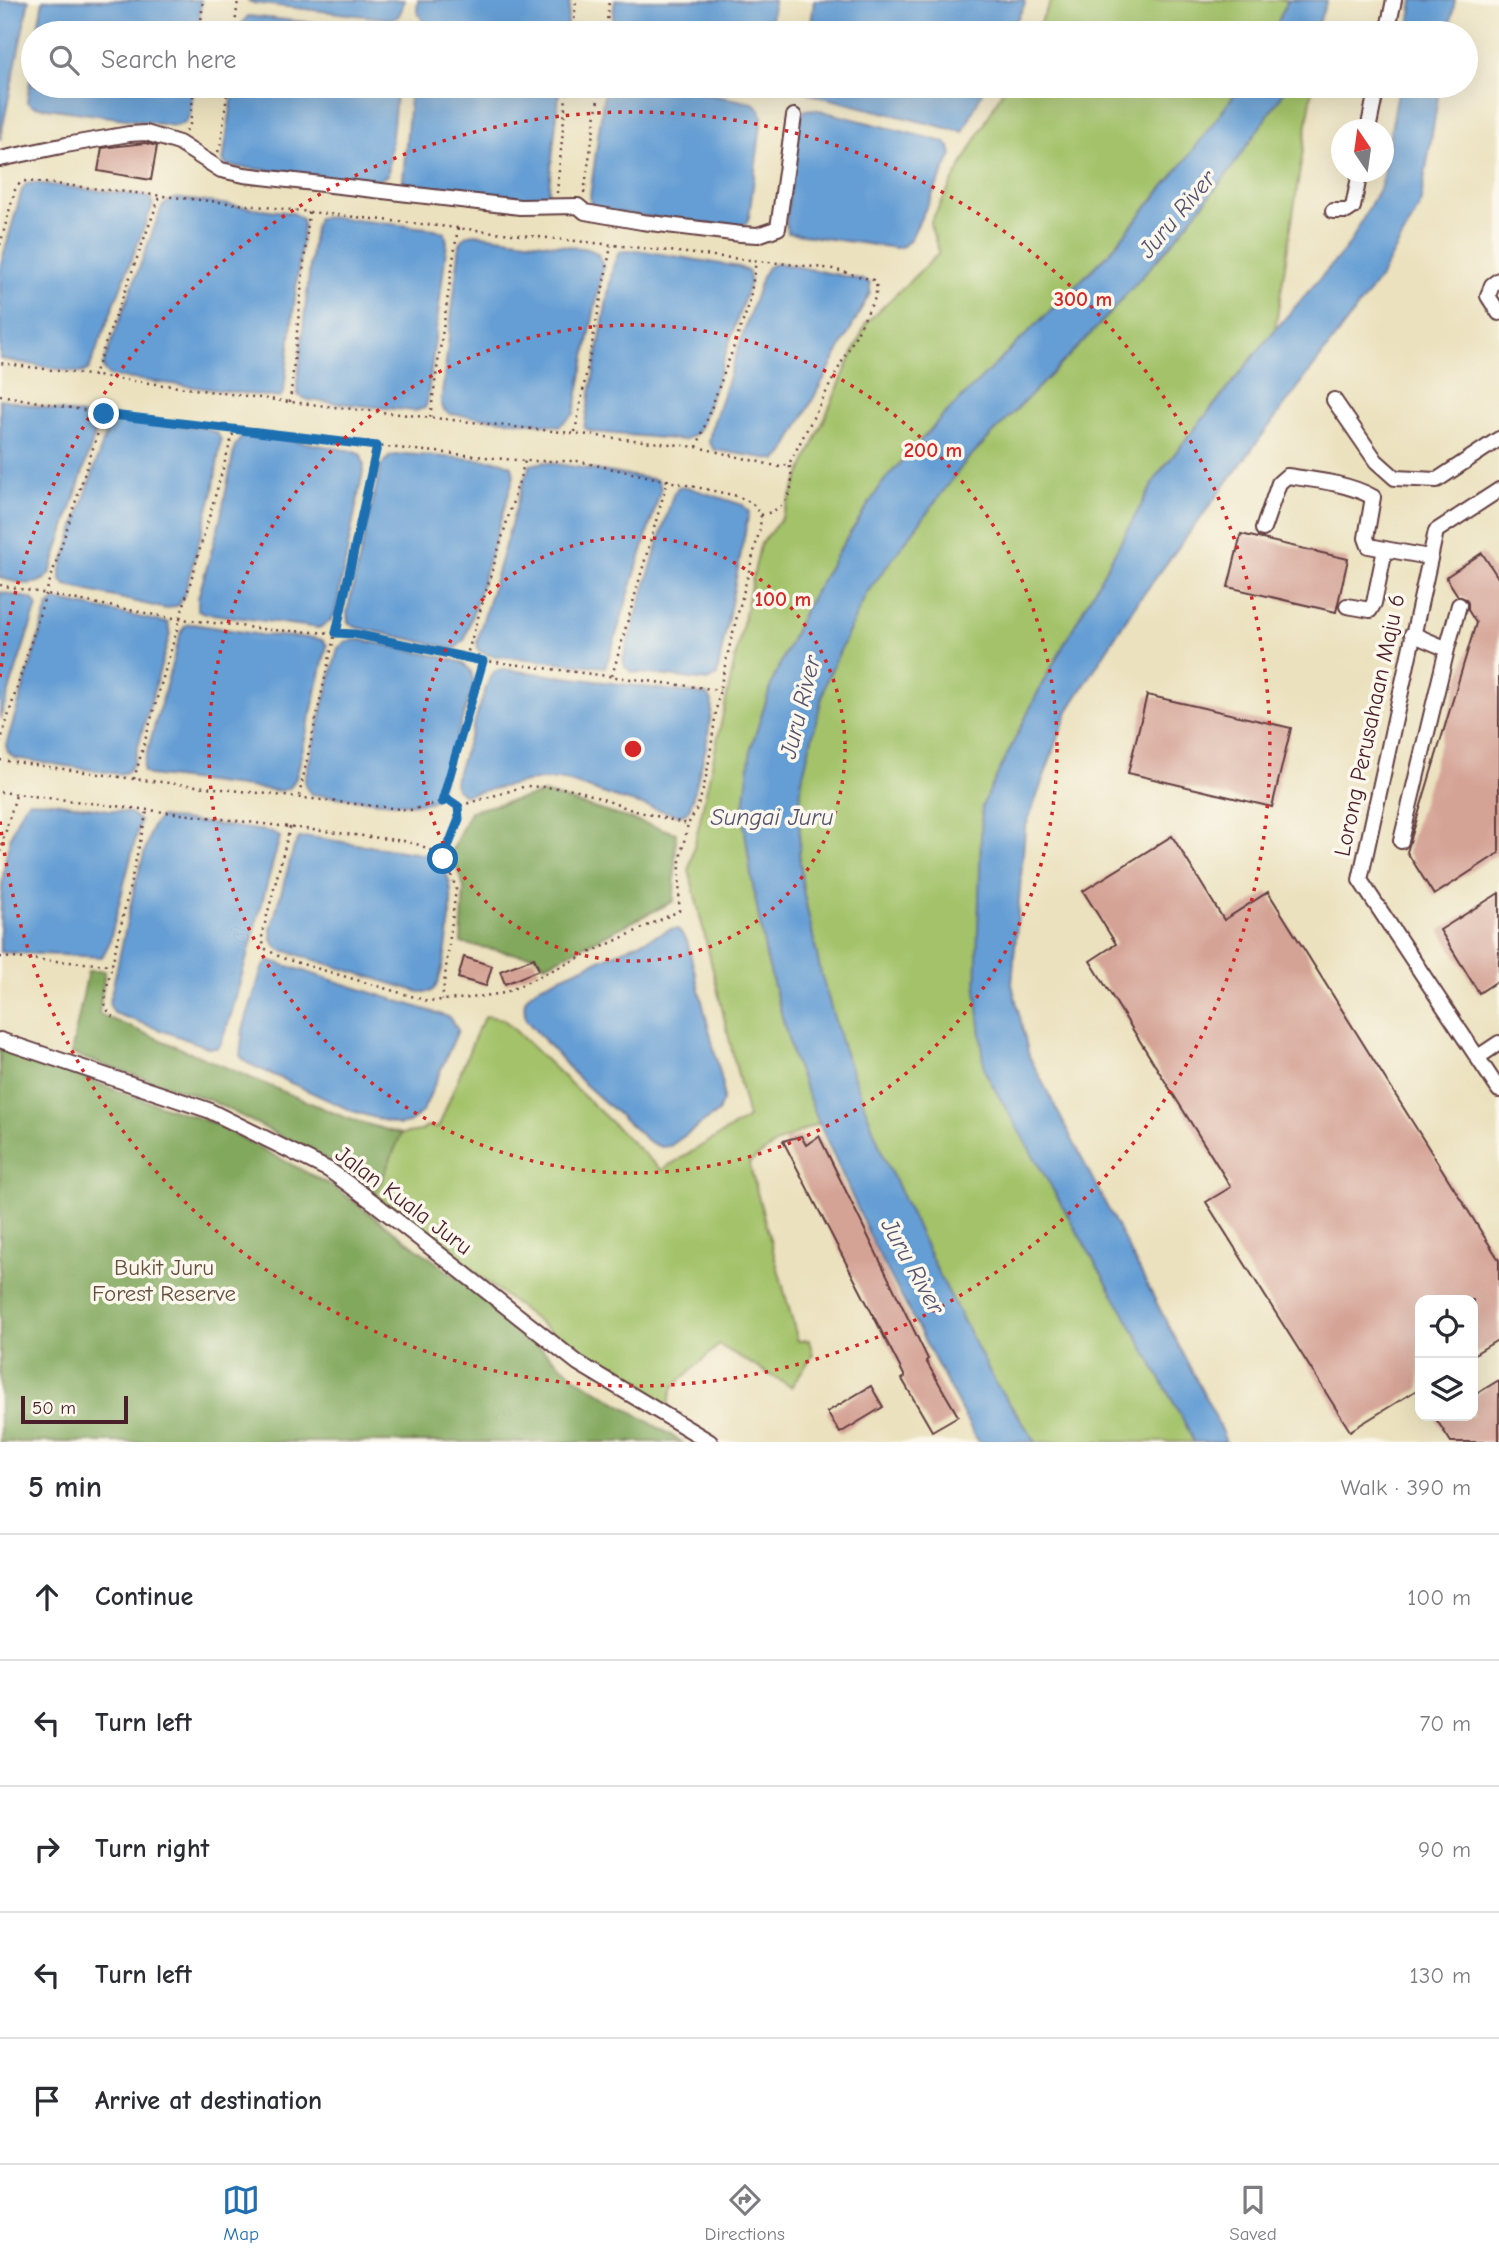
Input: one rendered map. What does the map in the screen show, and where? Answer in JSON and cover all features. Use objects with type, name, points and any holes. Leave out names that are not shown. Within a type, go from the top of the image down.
[{"type":"street","points":[[1390,21],[1394,0]]},
{"type":"street","points":[[1370,119],[1375,98]]},
{"type":"street","points":[[0,159],[146,133],[179,143],[222,170],[244,175],[520,207],[578,206],[585,212],[642,222],[758,234],[778,228],[794,116]]},
{"type":"street","points":[[1333,211],[1346,211],[1353,207],[1358,182]]},
{"type":"street","points":[[1499,280],[1492,285],[1488,296],[1499,313]]},
{"type":"street","points":[[1334,400],[1376,461],[1395,478],[1437,480],[1499,439]]},
{"type":"street","points":[[1263,529],[1279,483],[1287,476],[1362,491],[1373,497],[1366,538],[1369,546],[1429,557]]},
{"type":"street","name":"Lorong Perusahaan Maju 6","points":[[1499,490],[1436,531],[1360,880],[1499,1090]]},
{"type":"street","points":[[1347,606],[1370,610],[1374,603],[1384,554],[1390,550]]},
{"type":"street","points":[[1401,841],[1459,605]]},
{"type":"street","points":[[1412,635],[1447,649]]},
{"type":"street","name":"Jalan Kuala Juru","points":[[0,1040],[208,1110],[329,1170],[578,1363],[710,1442]]},
{"type":"street","points":[[1478,1057],[1499,1043]]},
{"type":"path","points":[[201,21],[203,0]]},
{"type":"path","points":[[235,21],[238,0]]},
{"type":"path","points":[[574,21],[576,0]]},
{"type":"path","points":[[607,21],[610,0]]},
{"type":"path","points":[[179,143],[190,124],[193,98]]},
{"type":"path","points":[[214,165],[221,142],[226,98]]},
{"type":"path","points":[[555,207],[566,98]]},
{"type":"path","points":[[582,209],[598,98]]},
{"type":"path","points":[[0,246],[15,190],[20,183],[26,181],[833,269],[873,280],[877,287],[875,298],[789,464],[793,486],[785,504],[772,513],[761,515]]},
{"type":"path","points":[[93,377],[160,196]]},
{"type":"path","points":[[290,402],[309,212]]},
{"type":"path","points":[[430,417],[457,227]]},
{"type":"path","points":[[575,432],[611,245]]},
{"type":"path","points":[[697,447],[749,305],[756,261]]},
{"type":"path","points":[[0,363],[290,402],[697,447],[780,467],[789,464]]},
{"type":"path","points":[[0,395],[104,414],[234,430],[526,461],[577,461],[737,495],[752,503],[761,515],[720,690],[701,797],[688,824],[680,859],[679,911],[504,993],[428,1001],[282,958],[264,948],[262,935],[290,827]]},
{"type":"path","points":[[0,743],[104,414]]},
{"type":"path","points":[[134,779],[234,430]]},
{"type":"path","points":[[299,796],[377,446]]},
{"type":"path","points":[[466,658],[526,461]]},
{"type":"path","points":[[612,676],[668,479]]},
{"type":"path","points":[[0,585],[166,617],[271,630],[355,634],[483,661],[720,690]]},
{"type":"path","points":[[442,802],[483,661]]},
{"type":"path","points":[[0,760],[134,779],[410,810],[449,800],[458,806]]},
{"type":"path","points":[[458,806],[526,786],[575,789],[632,810],[688,824]]},
{"type":"path","points":[[0,792],[420,845],[443,859],[449,867],[456,889],[442,1000]]},
{"type":"path","points":[[0,852],[17,794]]},
{"type":"path","points":[[443,859],[459,819],[458,806]]},
{"type":"path","points":[[113,1017],[105,1007],[147,811]]},
{"type":"path","points":[[0,957],[112,965]]},
{"type":"green space","points":[[1052,0],[1288,0],[1278,21],[1041,21]]},
{"type":"green space","points":[[998,98],[1232,98],[1186,160],[1109,253],[942,417],[883,482],[804,611],[773,680],[751,748],[766,956],[793,1057],[819,1123],[778,1142],[749,1163],[798,1341],[809,1340],[813,1355],[791,1387],[719,1345],[673,1387],[667,1408],[580,1354],[375,1196],[401,1134],[421,1131],[427,1126],[438,1128],[478,1029],[486,1016],[503,1019],[661,1170],[748,1118],[689,870],[760,545],[781,519],[866,323],[939,253],[930,223]]},
{"type":"green space","points":[[1280,98],[1311,98],[1275,330],[1159,473],[1041,686],[976,989],[1135,1332],[1193,1442],[1036,1442],[996,1384],[939,1274],[884,1158],[842,1045],[821,974],[803,890],[799,852],[801,783],[826,681],[866,594],[966,461],[1100,324],[1170,245],[1228,173]]},
{"type":"green space","points":[[544,793],[676,833],[674,901],[545,965],[535,955],[461,943],[464,888],[451,852],[470,811]]},
{"type":"green space","points":[[88,971],[105,971],[99,1014],[346,1118],[401,1134],[375,1196],[332,1162],[210,1100],[71,1054]]},
{"type":"green space","name":"Bukit Juru Forest Reserve","points":[[0,1046],[115,1090],[213,1123],[334,1187],[456,1277],[578,1379],[682,1442],[0,1442]]},
{"type":"water","points":[[0,0],[29,0],[25,21],[21,21],[21,39],[0,140]]},
{"type":"water","points":[[43,0],[201,0],[199,21],[39,21]]},
{"type":"water","points":[[247,0],[404,0],[398,17],[390,19],[253,3]]},
{"type":"water","points":[[418,0],[570,0],[567,21],[423,21],[417,11]]},
{"type":"water","points":[[615,0],[774,0],[771,21],[612,21]]},
{"type":"water","points":[[814,0],[1024,0],[1025,4],[1016,21],[811,21]]},
{"type":"water","points":[[1288,0],[1327,0],[1319,21],[1278,21]]},
{"type":"water","points":[[1413,0],[1455,0],[1451,21],[1410,21]]},
{"type":"water","points":[[248,16],[296,21],[244,21]]},
{"type":"water","points":[[28,98],[192,98],[190,114],[185,123],[175,126],[33,106],[27,102]]},
{"type":"water","points":[[232,98],[396,98],[388,175],[374,182],[229,166],[223,162]]},
{"type":"water","points":[[410,98],[559,98],[548,196],[540,201],[410,190],[403,179]]},
{"type":"water","points":[[603,98],[727,98],[753,103],[760,109],[762,117],[746,224],[738,227],[597,209],[591,204]]},
{"type":"water","points":[[825,98],[979,98],[963,132]]},
{"type":"water","name":"Sungai Juru","points":[[1232,98],[1280,98],[1228,173],[1170,245],[1100,324],[966,461],[866,594],[826,681],[801,783],[799,852],[803,890],[821,974],[842,1045],[884,1158],[939,1274],[996,1384],[1036,1442],[978,1442],[874,1245],[819,1123],[793,1057],[766,956],[751,875],[743,816],[751,748],[773,680],[804,611],[883,482],[942,417],[1109,253],[1186,160]]},
{"type":"water","points":[[1397,98],[1438,98],[1420,206],[1379,279],[1134,607],[1068,711],[1025,829],[1012,984],[1029,1056],[1226,1442],[1193,1442],[1135,1332],[985,1072],[976,989],[982,806],[1041,686],[1159,473],[1275,330],[1349,245],[1382,182],[1394,182],[1393,119]]},
{"type":"water","points":[[814,109],[944,142],[950,147],[952,155],[910,240],[903,246],[896,248],[788,233],[786,224],[799,118],[805,110]]},
{"type":"water","points":[[26,184],[145,196],[153,204],[91,364],[88,370],[81,373],[0,359],[0,267],[22,190]]},
{"type":"water","points":[[176,198],[293,213],[302,219],[284,391],[280,398],[109,376],[103,369],[162,207]]},
{"type":"water","points":[[330,217],[435,229],[445,233],[447,242],[425,408],[415,411],[308,400],[298,395],[314,229],[318,218]]},
{"type":"water","points":[[474,234],[589,249],[598,254],[603,266],[574,414],[559,426],[450,414],[444,410],[441,403],[460,244],[465,236]]},
{"type":"water","points":[[637,250],[739,267],[749,272],[750,282],[702,423],[696,434],[684,440],[593,432],[584,428],[613,266],[619,252]]},
{"type":"water","points":[[778,263],[864,280],[870,283],[870,293],[784,453],[777,460],[715,450],[709,443],[711,430],[762,277],[768,267]]},
{"type":"water","points":[[0,399],[83,415],[92,421],[96,431],[50,574],[39,582],[20,583],[0,578]]},
{"type":"water","points":[[120,419],[205,428],[217,433],[221,440],[213,492],[184,595],[179,605],[166,609],[68,586],[61,581],[61,569],[106,433],[111,423]]},
{"type":"water","points":[[251,433],[352,451],[361,455],[364,466],[335,614],[319,628],[198,610],[198,598],[220,521],[235,446],[241,438]]},
{"type":"water","points":[[404,454],[500,461],[512,466],[514,476],[465,639],[455,649],[355,627],[348,622],[347,612],[381,466],[390,456]]},
{"type":"water","points":[[544,462],[658,480],[661,489],[605,667],[488,655],[478,650],[477,641],[524,480],[530,465]]},
{"type":"water","points":[[678,487],[687,487],[743,505],[749,512],[717,675],[708,681],[633,672],[625,667],[623,659],[673,495]]},
{"type":"water","points":[[0,592],[32,599],[37,606],[0,719]]},
{"type":"water","points":[[55,600],[168,623],[170,634],[133,764],[127,772],[119,774],[14,758],[8,752],[6,745],[48,607]]},
{"type":"water","points":[[186,625],[261,635],[314,638],[327,645],[296,778],[290,788],[281,791],[149,775],[144,772],[143,767],[181,632]]},
{"type":"water","points":[[362,640],[442,657],[463,663],[471,671],[474,682],[439,793],[432,801],[410,804],[311,794],[305,786],[338,648],[347,641]]},
{"type":"water","points":[[501,669],[707,695],[712,701],[712,708],[706,747],[690,808],[678,815],[564,780],[536,780],[464,795],[456,788],[455,780],[487,685],[494,672]]},
{"type":"water","points":[[28,801],[130,813],[140,821],[109,944],[102,957],[0,952],[1,893],[7,852],[19,816]]},
{"type":"water","points":[[160,817],[272,832],[280,837],[231,1015],[217,1048],[210,1048],[114,1013],[109,1004],[135,885],[152,827]]},
{"type":"water","points":[[310,837],[434,856],[449,881],[451,906],[443,964],[437,985],[430,992],[419,992],[279,949],[272,940],[271,929],[294,847],[299,838]]},
{"type":"water","points":[[671,929],[678,929],[687,941],[723,1085],[723,1100],[718,1112],[670,1146],[661,1147],[649,1142],[580,1080],[526,1020],[524,1003],[527,996],[540,986]]},
{"type":"water","points":[[268,961],[449,1017],[458,1030],[423,1111],[409,1123],[399,1125],[352,1111],[247,1063],[240,1056],[243,1029],[262,969]]},
{"type":"building","points":[[145,143],[157,146],[151,180],[98,171],[102,148]]},
{"type":"building","points":[[1241,534],[1348,559],[1336,612],[1228,587]]},
{"type":"building","points":[[1482,553],[1499,579],[1499,853],[1434,895],[1407,852],[1476,623],[1468,610],[1466,599],[1458,596],[1446,577]]},
{"type":"building","points":[[1147,695],[1291,728],[1272,807],[1128,773]]},
{"type":"building","points":[[1172,836],[1224,920],[1268,892],[1499,1260],[1499,1339],[1478,1352],[1478,1295],[1415,1295],[1415,1391],[1350,1431],[1206,1202],[1231,1187],[1090,961],[1116,944],[1083,891]]},
{"type":"building","points":[[1499,893],[1499,980],[1479,993],[1440,930]]},
{"type":"building","points":[[464,957],[492,966],[486,986],[458,978]]},
{"type":"building","points":[[534,958],[539,970],[505,984],[500,971]]},
{"type":"building","points":[[801,1136],[806,1145],[819,1136],[928,1359],[926,1361],[958,1416],[932,1431],[902,1379],[905,1377],[783,1141]]},
{"type":"building","points":[[1499,1380],[1499,1442],[1451,1442],[1437,1421],[1478,1421],[1478,1393]]},
{"type":"building","points":[[871,1386],[883,1407],[840,1433],[827,1412]]},
{"type":"route","points":[[104,414],[377,446],[336,633],[355,634],[483,661],[442,802],[449,800],[458,806],[459,819],[443,859]]},
{"type":"water label","name":"Juru River","points":[[1177,214]]},
{"type":"water label","name":"Juru River","points":[[800,707]]},
{"type":"water label","name":"Juru River","points":[[913,1266]]}]
